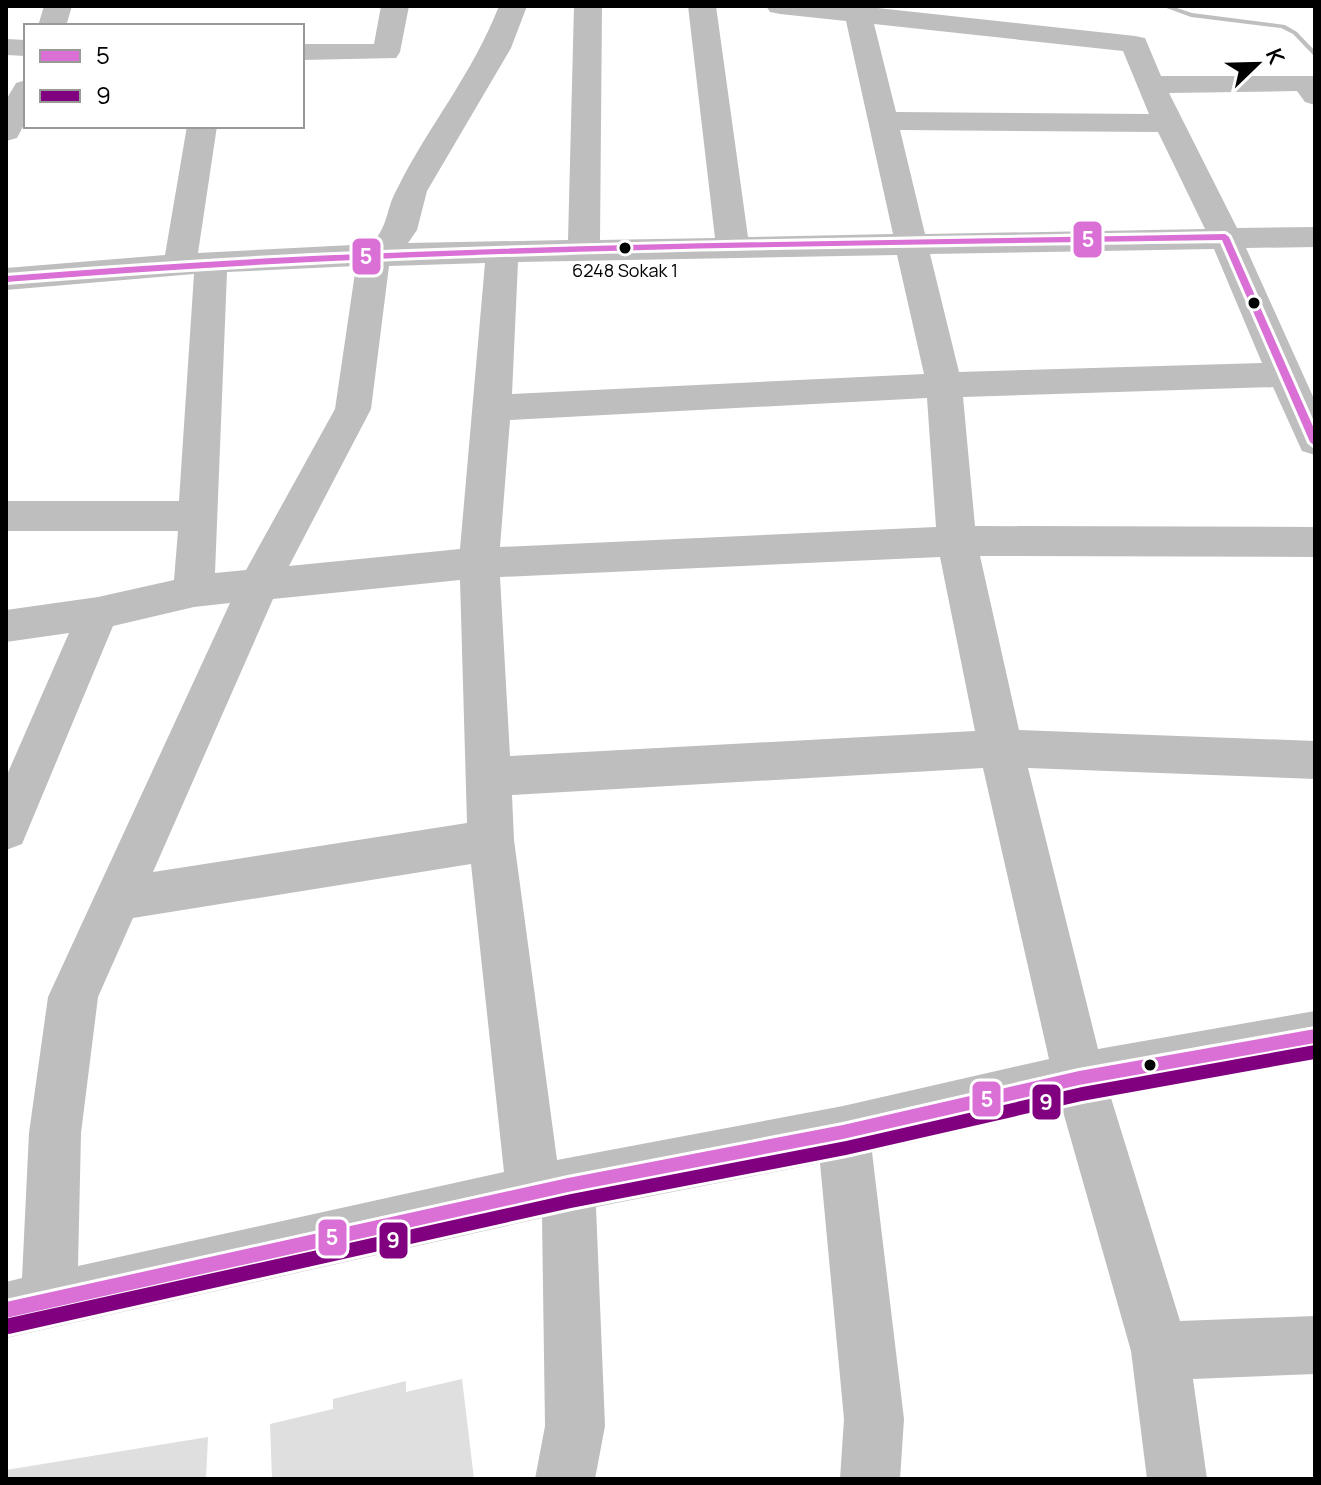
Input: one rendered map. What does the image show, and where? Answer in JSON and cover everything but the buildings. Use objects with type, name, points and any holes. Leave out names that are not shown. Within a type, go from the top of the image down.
[{"type":"street","points":[[304,52],[386,52],[395,6]]},
{"type":"street","points":[[513,6],[497,48],[411,191],[401,230],[373,264],[353,409],[259,584],[73,997],[28,1306],[551,1190],[843,1132],[1079,1078],[1315,1036]]},
{"type":"street","points":[[584,252],[588,6]]},
{"type":"street","points":[[702,6],[733,249]]},
{"type":"street","points":[[780,6],[1135,44],[1150,85],[1225,237],[1315,442]]},
{"type":"street","points":[[858,14],[944,385],[957,541],[1001,748],[1079,1078],[1160,1351],[1177,1479]]},
{"type":"street","points":[[1150,85],[1306,82],[1315,96]]},
{"type":"street","points":[[6,132],[24,93]]},
{"type":"street","points":[[882,121],[1168,123]]},
{"type":"street","points":[[194,591],[199,516],[196,263],[202,128]]},
{"type":"street","points":[[6,279],[196,263],[381,254],[1315,237]]},
{"type":"street","points":[[502,252],[493,408],[479,563],[487,777],[491,840],[551,1190],[575,1426],[565,1479]]},
{"type":"street","points":[[493,408],[944,385],[1287,374]]},
{"type":"street","points":[[6,516],[199,516]]},
{"type":"street","points":[[6,626],[98,613],[194,591],[479,563],[957,541],[1315,542]]},
{"type":"street","points":[[8,823],[98,613]]},
{"type":"street","points":[[487,777],[1001,748],[1315,760]]},
{"type":"street","points":[[117,899],[491,840]]},
{"type":"street","points":[[843,1132],[874,1419],[870,1479]]},
{"type":"street","points":[[1160,1351],[1315,1345]]},
{"type":"waterway","points":[[1164,6],[1191,15],[1283,26],[1295,33],[1315,55]]},
{"type":"transit line","name":"5","points":[[6,279],[158,267],[463,252],[1225,237],[1315,442]]},
{"type":"transit line","name":"5","points":[[6,1310],[568,1185],[843,1132],[1079,1078],[1315,1036]]},
{"type":"transit line","name":"9","points":[[9,1326],[571,1201],[846,1148],[1082,1094],[1315,1052]]},
{"type":"place","name":"6248 Sokak 1","points":[[625,248]]}]
